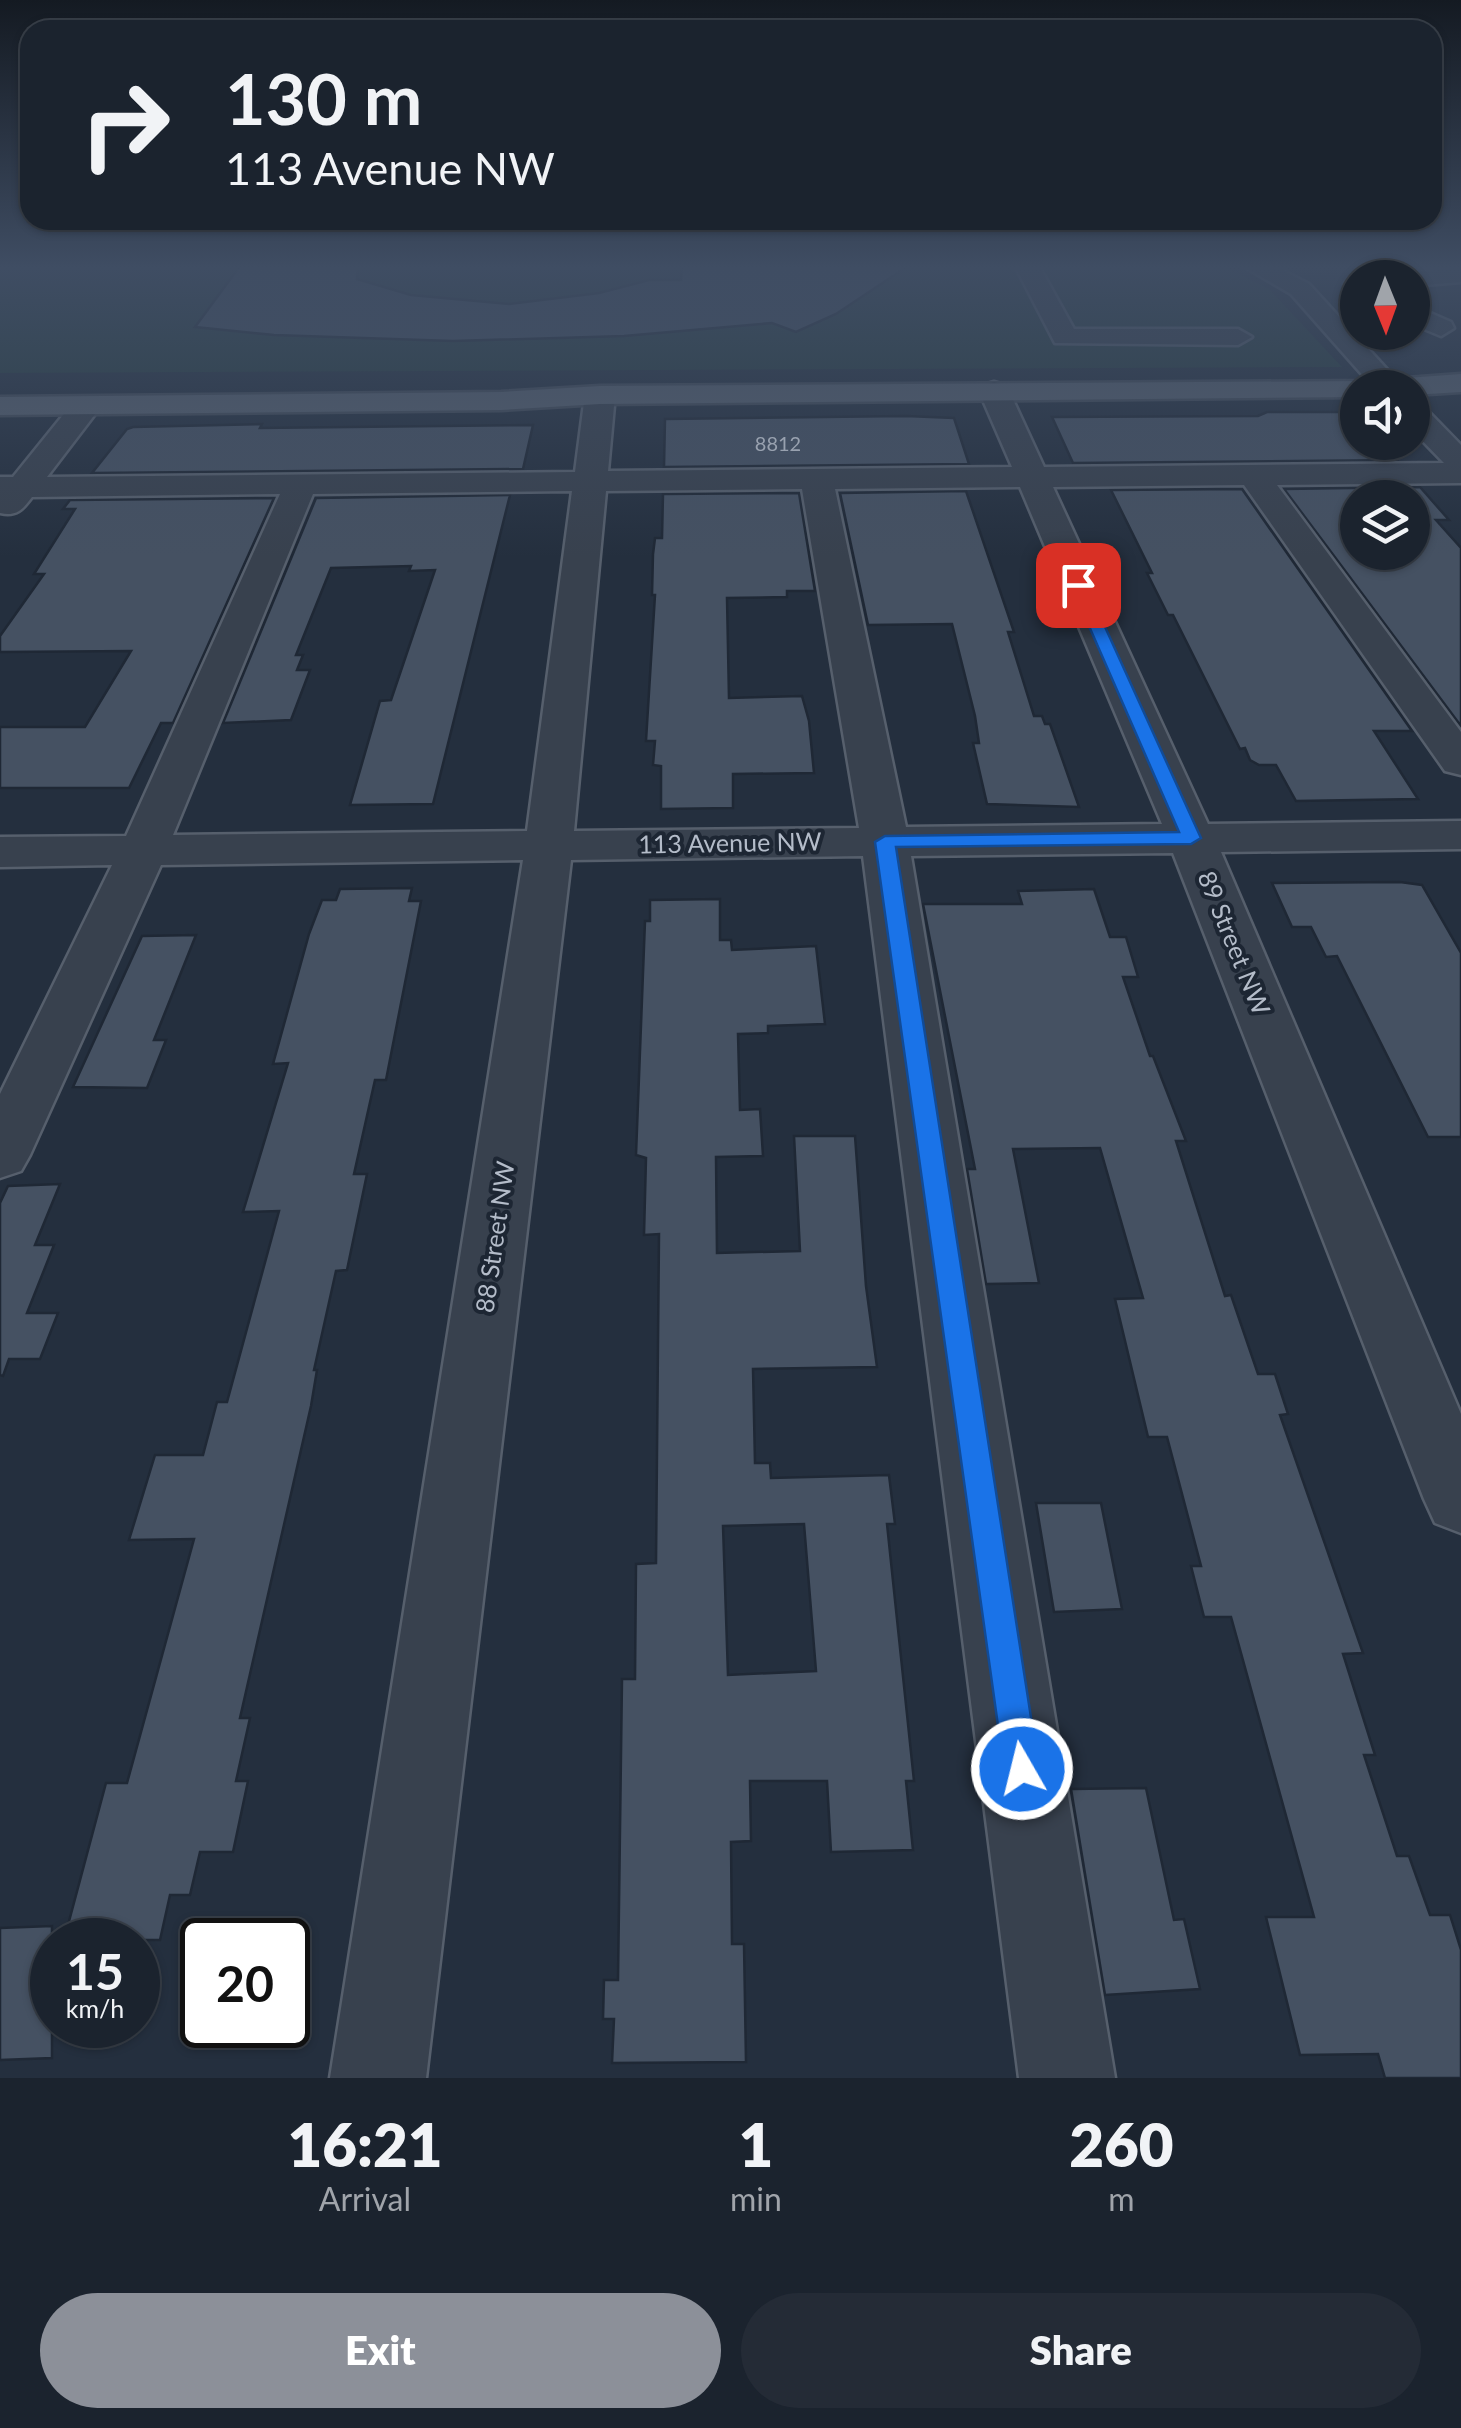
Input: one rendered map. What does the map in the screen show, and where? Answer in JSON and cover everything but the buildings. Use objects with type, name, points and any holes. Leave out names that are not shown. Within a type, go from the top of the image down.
[{"type":"main road","points":[[1430,385],[1461,383]]},
{"type":"main road","points":[[0,388],[503,389],[600,394],[1340,388]]},
{"type":"main road","points":[[0,406],[501,402],[600,394]]},
{"type":"street","name":"89 Street NW","points":[[994,392],[1191,838],[1461,1500]]},
{"type":"street","name":"88 Street NW","points":[[378,2078],[549,846],[600,394]]},
{"type":"street","points":[[0,515],[11,487],[87,406]]},
{"type":"street","points":[[1430,430],[1461,462]]},
{"type":"street","points":[[11,487],[1461,473]]},
{"type":"street","points":[[1253,475],[1461,762]]},
{"type":"street","points":[[818,479],[885,842],[1067,2078]]},
{"type":"street","points":[[0,1155],[144,850],[302,484]]},
{"type":"street","name":"113 Avenue NW","points":[[0,852],[1461,835]]},
{"type":"green space","points":[[0,363],[1338,363],[1342,367],[0,373]]},
{"type":"route","points":[[1022,1769],[885,842],[1191,838],[1078,585]]}]
